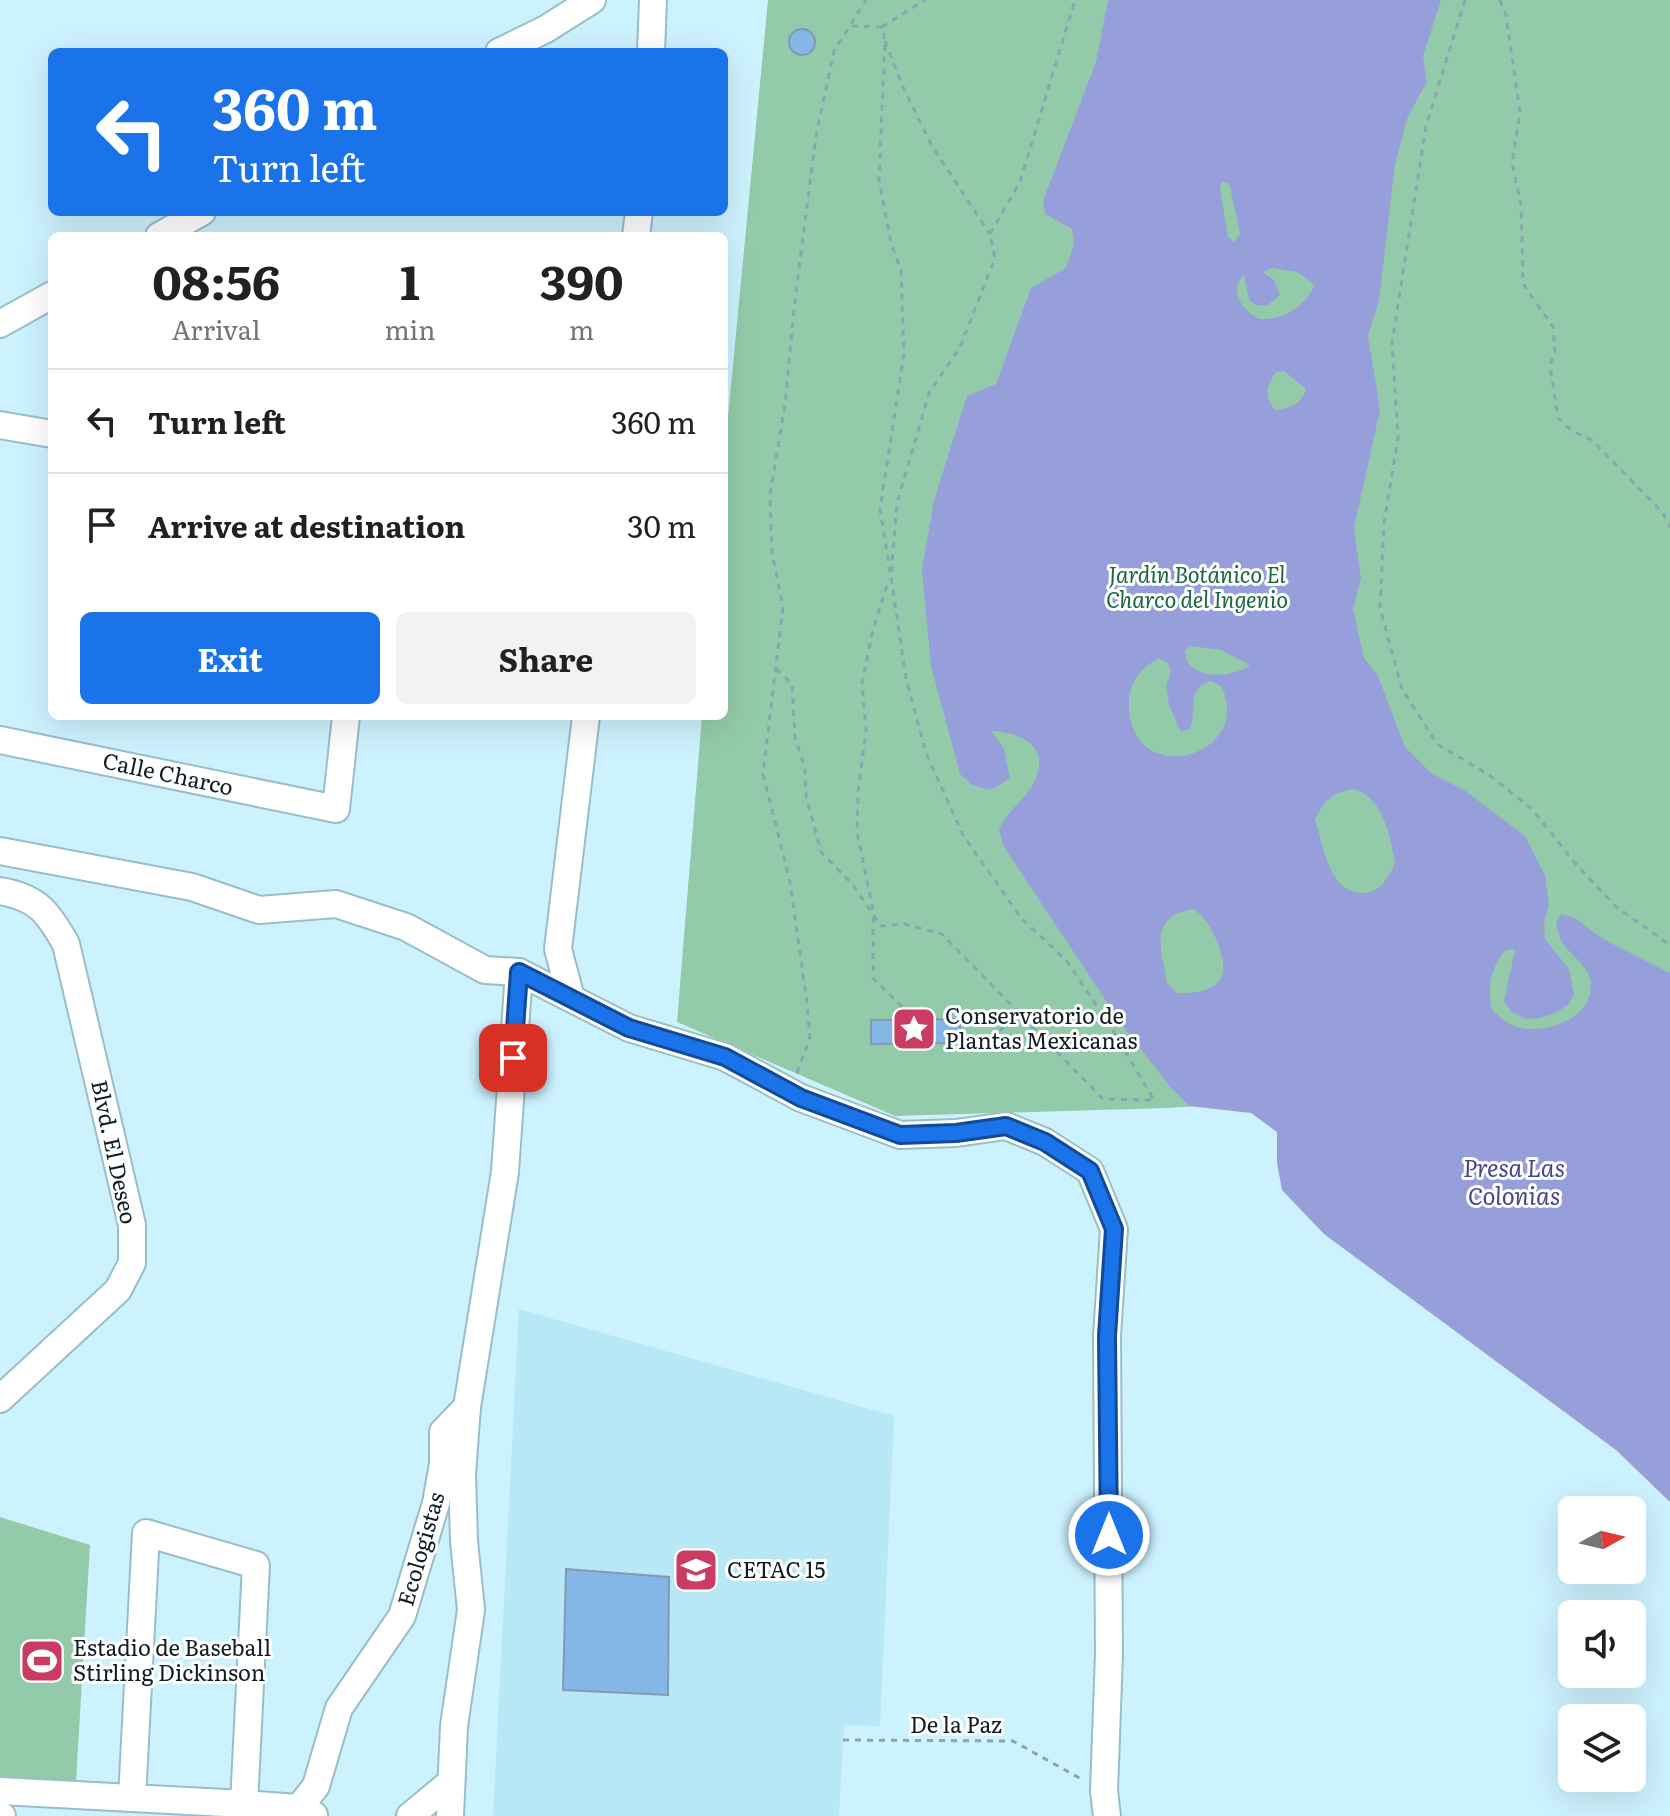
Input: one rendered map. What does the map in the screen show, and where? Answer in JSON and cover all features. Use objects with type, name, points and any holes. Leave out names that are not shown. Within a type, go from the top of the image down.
[{"type":"street","points":[[507,48],[546,29],[592,0]]},
{"type":"street","points":[[651,48],[653,0]]},
{"type":"street","points":[[166,232],[195,216]]},
{"type":"street","points":[[0,324],[48,297]]},
{"type":"street","points":[[0,425],[48,433]]},
{"type":"street","name":"Calle Charco","points":[[0,740],[336,809],[346,720]]},
{"type":"street","points":[[571,998],[558,949],[586,720]]},
{"type":"street","points":[[0,851],[192,887],[259,910],[336,904],[406,927],[485,970],[519,972],[629,1028],[725,1057],[801,1098],[900,1135],[956,1133],[1006,1126],[1045,1142],[1090,1171],[1114,1229],[1107,1336],[1109,1654],[1106,1804]]},
{"type":"street","name":"Blvd. El Deseo","points":[[0,891],[21,895],[48,913],[66,944],[132,1225],[132,1263],[118,1290],[0,1399]]},
{"type":"street","points":[[450,1816],[454,1726],[471,1610],[462,1488],[467,1407],[505,1172],[519,972]]},
{"type":"street","name":"Ecologistas","points":[[305,1813],[339,1708],[402,1616],[436,1503],[443,1464],[443,1432],[467,1407]]},
{"type":"street","points":[[132,1798],[146,1533],[256,1565],[244,1804]]},
{"type":"street","points":[[410,1816],[451,1782]]},
{"type":"street","points":[[0,1791],[244,1804],[305,1813]]},
{"type":"path","points":[[801,1098],[797,1074],[810,1037],[806,995],[790,882],[763,774],[783,607],[772,553],[770,495],[785,405],[816,136],[834,51],[866,0]]},
{"type":"path","points":[[850,26],[882,27],[925,0]]},
{"type":"path","points":[[990,234],[1020,182],[1075,0]]},
{"type":"path","points":[[1465,0],[1426,126],[1392,343],[1398,438],[1384,523],[1380,608],[1402,689],[1437,744],[1489,775],[1532,809],[1575,863],[1615,906],[1670,945]]},
{"type":"path","points":[[1500,0],[1506,15],[1520,112],[1512,163],[1521,205],[1523,284],[1553,327],[1555,352],[1550,365],[1558,418],[1572,431],[1592,440],[1663,513],[1670,527]]},
{"type":"path","points":[[882,27],[902,85],[932,146],[990,234],[995,258],[960,347],[929,393],[913,440],[897,503],[891,576],[873,630],[862,683],[866,731],[858,792],[857,832],[873,914],[873,978],[915,1020]]},
{"type":"path","points":[[776,669],[792,684],[795,737],[805,769],[806,796],[821,852],[853,885],[881,926],[904,924],[942,934],[1103,1099],[1154,1100],[1111,1027],[1066,960],[1021,918],[963,835],[926,753],[906,679],[880,509],[904,354],[901,271],[891,243],[879,180],[885,40]]},
{"type":"path","points":[[960,1030],[989,1043],[1017,1012]]},
{"type":"path","name":"De la Paz","points":[[843,1740],[1013,1741],[1106,1804]]},
{"type":"shaded area","name":"CETAC 15","points":[[519,1309],[894,1416],[880,1726],[844,1725],[839,1816],[493,1816]]},
{"type":"green space","name":"Jardín Botánico El Charco del Ingenio","points":[[768,0],[1670,0],[1670,1050],[1401,1095],[1166,1108],[895,1116],[677,1022],[702,720],[728,720],[728,417]]},
{"type":"green space","name":"Estadio de Baseball Stirling Dickinson","points":[[0,1517],[90,1545],[76,1781],[0,1778]]},
{"type":"water","name":"Presa Las Colonias","points":[[1108,0],[1441,0],[1423,56],[1427,82],[1408,116],[1395,164],[1379,301],[1368,335],[1380,410],[1354,528],[1361,578],[1353,609],[1364,658],[1378,676],[1405,747],[1431,773],[1464,790],[1525,836],[1545,875],[1549,905],[1544,924],[1545,939],[1569,969],[1574,994],[1569,1004],[1554,1014],[1540,1018],[1526,1019],[1511,1012],[1504,1001],[1515,950],[1506,950],[1492,978],[1492,1010],[1507,1022],[1529,1029],[1557,1025],[1580,1012],[1591,990],[1589,976],[1561,940],[1556,924],[1561,914],[1575,918],[1603,939],[1670,973],[1670,1502],[1616,1450],[1324,1234],[1282,1190],[1277,1163],[1277,1132],[1251,1113],[1189,1106],[1171,1088],[1120,1022],[1004,847],[999,830],[1031,787],[1039,768],[1039,757],[1029,742],[1012,734],[991,731],[1004,748],[1010,779],[990,790],[972,785],[960,774],[931,666],[922,570],[934,500],[967,396],[996,384],[1031,288],[1066,268],[1074,244],[1072,229],[1045,214],[1043,201],[1096,62]],"holes":[[[1222,182],[1229,183],[1240,234],[1234,242],[1228,237],[1220,188]],[[1272,268],[1297,272],[1315,285],[1305,300],[1292,311],[1259,319],[1239,300],[1239,281],[1244,275],[1249,300],[1256,305],[1267,306],[1280,295],[1274,280],[1263,272]],[[1284,371],[1306,389],[1298,402],[1275,410],[1268,396],[1276,372]],[[1191,646],[1221,650],[1250,665],[1222,675],[1201,672],[1187,660],[1185,650]],[[1159,658],[1168,663],[1171,672],[1166,685],[1169,705],[1181,732],[1190,729],[1198,689],[1211,681],[1222,687],[1227,712],[1221,732],[1207,746],[1188,755],[1168,756],[1149,749],[1135,733],[1129,699],[1136,678]],[[1355,789],[1365,794],[1379,810],[1388,830],[1395,863],[1384,882],[1371,892],[1353,892],[1336,878],[1315,820],[1326,802],[1341,792]],[[1193,909],[1206,921],[1217,942],[1223,964],[1223,974],[1211,988],[1177,993],[1167,983],[1161,936],[1169,919]]]},
{"type":"building","points":[[802,29],[811,33],[815,42],[811,51],[802,55],[793,51],[789,42],[793,33]]},
{"type":"building","points":[[960,1019],[960,1043],[871,1044],[871,1020]]},
{"type":"building","name":"CETAC 15","points":[[566,1569],[669,1577],[668,1695],[563,1690]]},
{"type":"place","name":"Conservatorio de Plantas Mexicanas","points":[[914,1029]]},
{"type":"place","name":"CETAC 15","points":[[696,1570]]},
{"type":"place","name":"Estadio de Baseball Stirling Dickinson","points":[[42,1661]]},
{"type":"route","points":[[513,1058],[519,972],[629,1028],[725,1057],[801,1098],[900,1135],[956,1133],[1006,1126],[1045,1142],[1090,1171],[1114,1229],[1107,1336],[1109,1535]]}]
